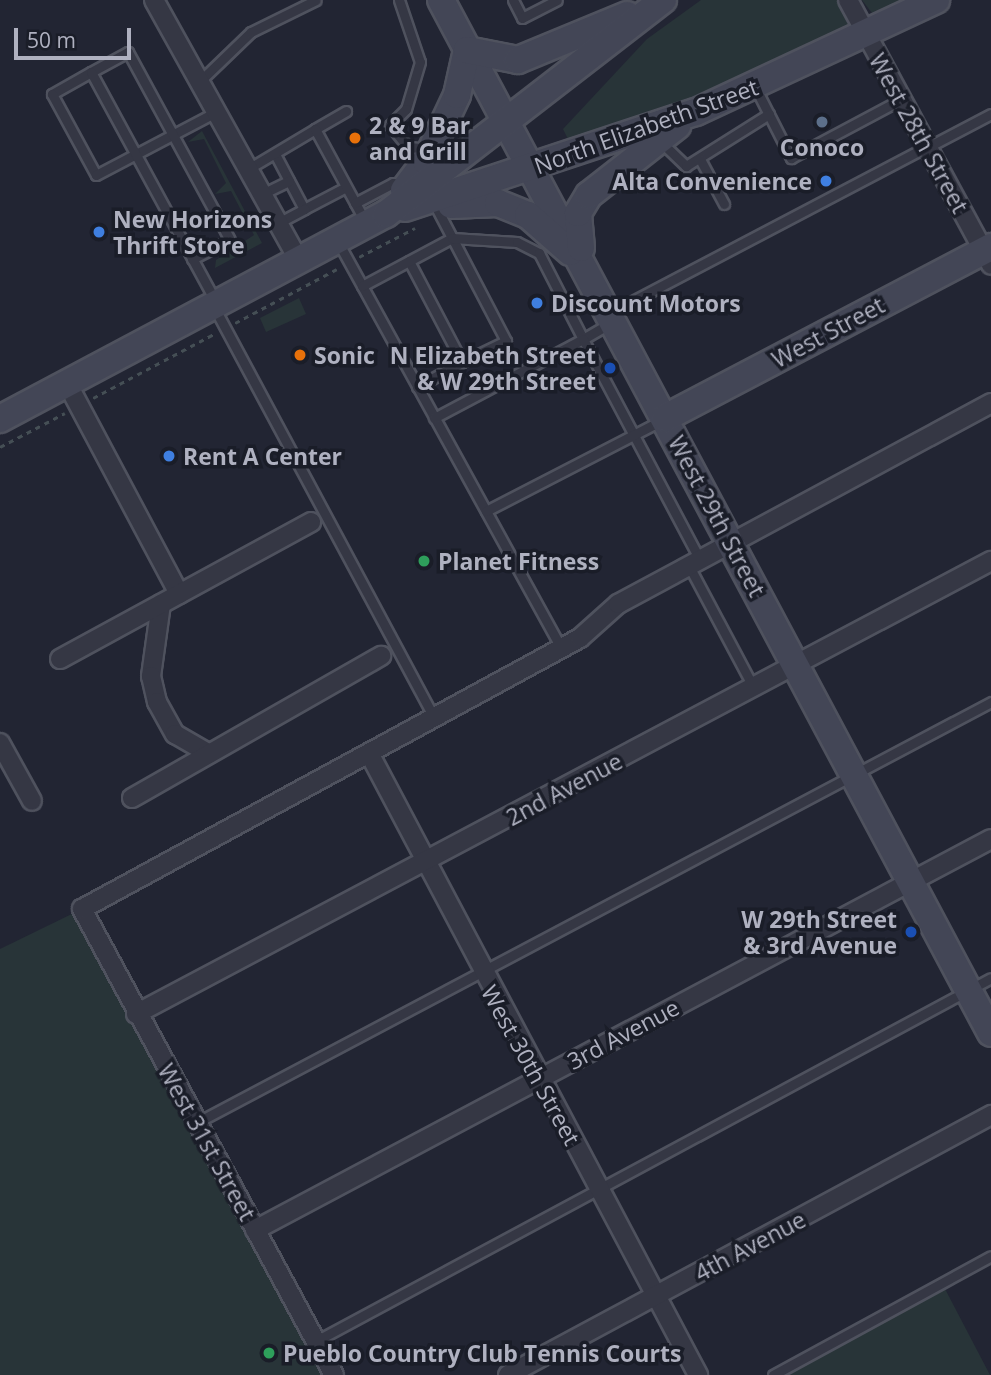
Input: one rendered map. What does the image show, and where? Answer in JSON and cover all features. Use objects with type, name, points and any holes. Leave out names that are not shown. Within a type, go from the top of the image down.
[{"type":"main road","name":"West 29th Street","points":[[441,0],[913,881],[980,984],[991,1033]]},
{"type":"main road","points":[[377,210],[432,149],[457,95],[467,50],[518,60],[661,0]]},
{"type":"main road","name":"North Elizabeth Street","points":[[0,419],[337,240],[377,210],[508,123],[661,0]]},
{"type":"main road","name":"North Elizabeth Street","points":[[377,210],[533,168],[696,112],[868,37],[936,0]]},
{"type":"main road","points":[[583,264],[578,214],[589,195],[696,112]]},
{"type":"main road","points":[[377,210],[498,203],[528,215],[583,264]]},
{"type":"main road","name":"West Street","points":[[666,418],[988,255]]},
{"type":"street","points":[[153,0],[299,261]]},
{"type":"street","name":"West 28th Street","points":[[848,0],[988,255]]},
{"type":"street","points":[[67,383],[179,594]]},
{"type":"street","points":[[369,753],[561,648],[618,604],[991,403]]},
{"type":"street","points":[[60,659],[311,522]]},
{"type":"street","name":"2nd Avenue","points":[[136,1014],[991,561]]},
{"type":"street","points":[[161,604],[151,676],[157,702],[175,734],[209,754]]},
{"type":"street","points":[[132,798],[381,656]]},
{"type":"street","points":[[0,743],[32,801]]},
{"type":"street","name":"West 30th Street","points":[[369,753],[481,974],[698,1375]]},
{"type":"street","name":"West 31st Street","points":[[334,1375],[136,1014],[82,909],[369,753]]},
{"type":"street","name":"3rd Avenue","points":[[255,1230],[991,839]]},
{"type":"street","name":"4th Avenue","points":[[508,1375],[991,1115]]},
{"type":"lane","points":[[199,82],[251,32],[316,0]]},
{"type":"lane","points":[[399,0],[421,62],[406,109],[390,125],[408,148],[432,149]]},
{"type":"lane","points":[[513,0],[522,18],[557,0]]},
{"type":"lane","points":[[192,259],[230,240],[173,134],[128,52],[52,94],[96,175],[173,134],[216,112]]},
{"type":"lane","points":[[91,72],[435,717]]},
{"type":"lane","points":[[755,86],[791,158],[902,99]]},
{"type":"lane","points":[[248,169],[346,111]]},
{"type":"lane","points":[[659,140],[686,166],[700,159],[719,140],[769,114]]},
{"type":"lane","points":[[434,418],[583,339],[612,318],[991,114]]},
{"type":"lane","points":[[315,130],[346,187],[377,210]]},
{"type":"lane","points":[[275,154],[304,209]]},
{"type":"lane","points":[[700,159],[724,204]]},
{"type":"lane","points":[[262,194],[289,181]]},
{"type":"lane","points":[[278,223],[346,187]]},
{"type":"lane","points":[[417,387],[506,341],[436,207]]},
{"type":"lane","points":[[362,286],[452,238],[517,242],[539,253],[754,688]]},
{"type":"lane","points":[[337,240],[561,648]]},
{"type":"lane","points":[[409,261],[461,362]]},
{"type":"lane","points":[[486,511],[666,418]]},
{"type":"lane","points":[[196,1123],[991,702]]},
{"type":"lane","points":[[316,1341],[980,984]]},
{"type":"lane","points":[[773,1375],[991,1256]]},
{"type":"shaded area","points":[[701,0],[837,0],[849,26],[792,62],[571,145],[563,129],[647,39]]},
{"type":"shaded area","points":[[862,0],[910,0],[875,17]]},
{"type":"shaded area","points":[[202,131],[262,243],[215,268],[216,260],[254,235],[231,191],[215,194],[226,183],[204,139],[188,142]]},
{"type":"shaded area","points":[[299,298],[306,314],[266,332],[260,318]]},
{"type":"shaded area","points":[[82,909],[255,1230],[322,1375],[0,1375],[0,949]]},
{"type":"shaded area","points":[[944,1287],[990,1375],[781,1375]]},
{"type":"place","name":"Conoco","points":[[822,122]]},
{"type":"place","name":"2 & 9 Bar and Grill","points":[[355,138]]},
{"type":"place","name":"Alta Convenience","points":[[826,181]]},
{"type":"place","name":"New Horizons Thrift Store","points":[[99,232]]},
{"type":"place","name":"Discount Motors","points":[[537,303]]},
{"type":"place","name":"Sonic","points":[[300,355]]},
{"type":"place","name":"N Elizabeth Street & W 29th Street","points":[[610,368]]},
{"type":"place","name":"Rent A Center","points":[[169,456]]},
{"type":"place","name":"Planet Fitness","points":[[424,561]]},
{"type":"place","name":"W 29th Street & 3rd Avenue","points":[[911,932]]},
{"type":"place","name":"Pueblo Country Club Tennis Courts","points":[[269,1353]]}]
